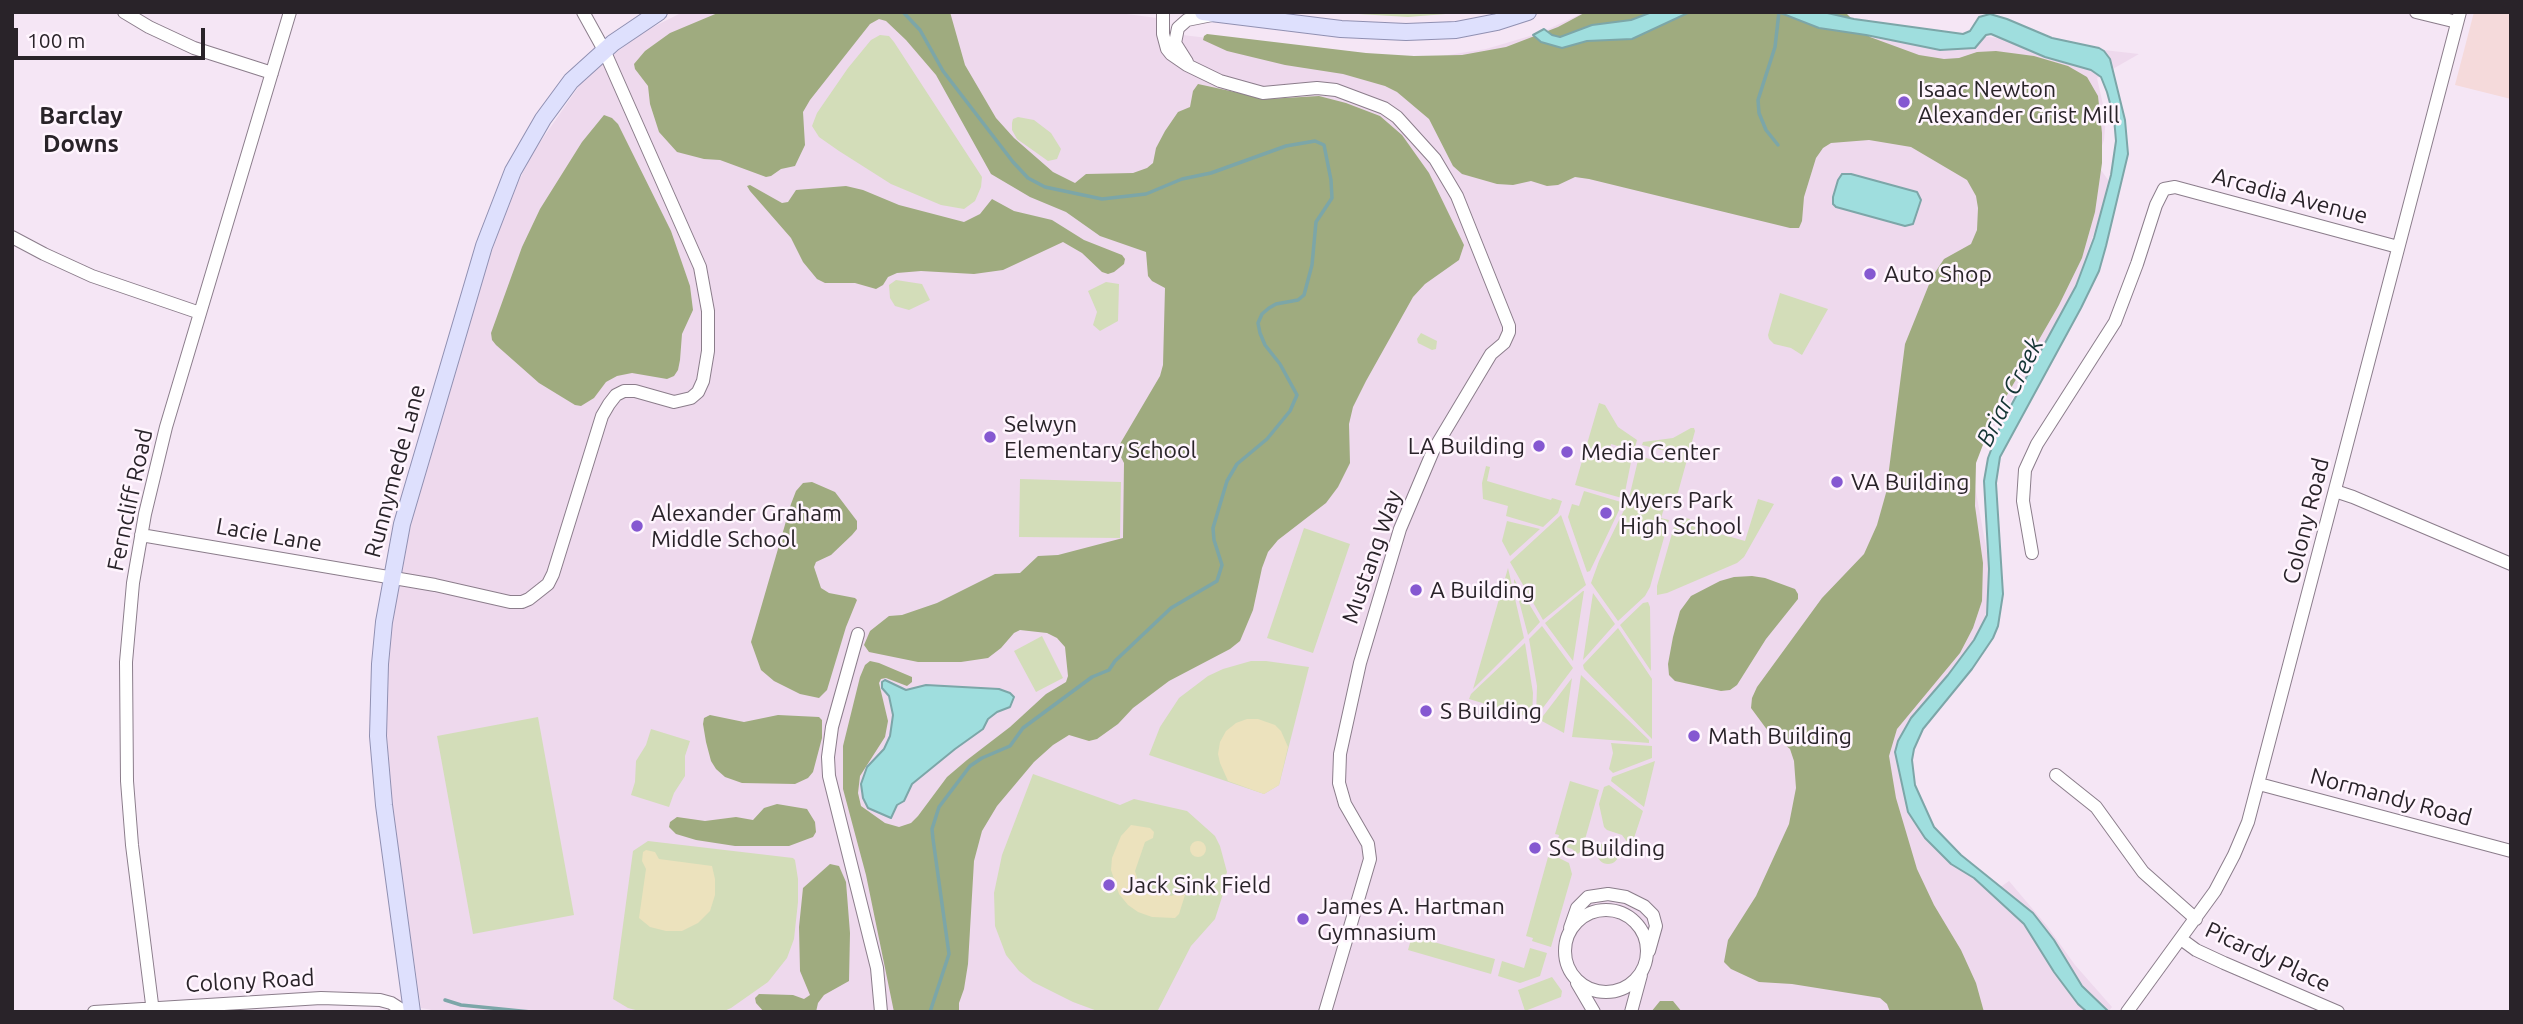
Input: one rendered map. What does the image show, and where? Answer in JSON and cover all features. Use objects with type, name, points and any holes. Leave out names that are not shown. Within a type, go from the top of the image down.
[{"type":"main road","name":"Runnymede Lane","points":[[412,1012],[384,805],[379,736],[380,664],[391,578],[410,492],[484,246],[517,164],[550,108],[571,81],[604,50],[659,12]]},
{"type":"main road","points":[[1210,13],[1341,29],[1415,32],[1476,26],[1528,12]]},
{"type":"street","points":[[124,12],[194,48],[272,73]]},
{"type":"street","name":"Ferncliff Road","points":[[152,1010],[132,845],[125,733],[127,651],[133,583],[162,440],[290,12]]},
{"type":"street","points":[[583,12],[604,50]]},
{"type":"street","points":[[1163,12],[1162,28],[1167,48],[1179,61],[1195,69]]},
{"type":"street","points":[[2416,12],[2458,17]]},
{"type":"street","points":[[1195,69],[1178,49],[1175,33],[1186,20],[1210,13]]},
{"type":"street","name":"Colony Road","points":[[2127,1012],[2215,891],[2248,822],[2458,17]]},
{"type":"street","name":"Lacie Lane","points":[[141,535],[391,578],[510,602],[522,602],[548,584],[604,411],[621,392],[635,391],[674,402],[691,398],[701,387],[708,351],[708,311],[700,267],[604,50]]},
{"type":"street","name":"Mustang Way","points":[[1195,69],[1242,89],[1263,93],[1317,88],[1336,90],[1377,105],[1397,117],[1435,159],[1457,196],[1509,326],[1504,343],[1491,354],[1433,450],[1401,528],[1360,663],[1348,711],[1338,773],[1341,793],[1368,844],[1370,859],[1325,1012]]},
{"type":"street","name":"Arcadia Avenue","points":[[2032,553],[2023,501],[2025,470],[2037,443],[2115,322],[2162,192],[2170,187],[2398,247]]},
{"type":"street","points":[[12,237],[92,276],[200,313]]},
{"type":"street","points":[[2335,491],[2511,564]]},
{"type":"street","points":[[858,634],[832,727],[828,757],[829,776],[874,956],[880,985],[881,1012]]},
{"type":"street","points":[[2056,775],[2096,807],[2143,872],[2196,919]]},
{"type":"street","name":"Normandy Road","points":[[2259,784],[2511,851]]},
{"type":"street","points":[[1594,1012],[1567,965],[1565,952],[1577,908],[1582,900],[1597,894],[1626,897],[1644,906],[1655,921],[1655,930],[1631,1012]]},
{"type":"street","name":"Picardy Place","points":[[2181,939],[2196,950],[2338,1012]]},
{"type":"street","points":[[1573,976],[1594,991],[1620,990],[1631,984],[1646,962]]},
{"type":"street","name":"Colony Road","points":[[94,1012],[250,1001],[334,999],[380,1000],[405,1012]]},
{"type":"shaded area","points":[[683,12],[1111,12],[1165,19],[1165,33],[1337,53],[1408,57],[1442,56],[1486,49],[1540,33],[1585,12],[1736,12],[1865,23],[2139,54],[2097,78],[2106,118],[2104,140],[2096,163],[2111,184],[2066,313],[1971,464],[1993,586],[1981,632],[1918,717],[1903,779],[1921,818],[1995,891],[2009,881],[2112,1007],[2108,1012],[442,1012],[421,1008],[393,817],[386,723],[392,622],[418,496],[486,268],[510,199],[532,154],[579,86],[595,68],[645,31]]},
{"type":"shaded area","points":[[720,12],[950,12],[965,65],[996,118],[1014,138],[1053,172],[1075,183],[1086,174],[1133,173],[1147,168],[1153,163],[1156,148],[1178,112],[1190,107],[1193,91],[1198,84],[1267,99],[1319,96],[1346,103],[1380,116],[1402,135],[1429,173],[1464,245],[1459,260],[1425,284],[1413,297],[1366,381],[1353,407],[1349,424],[1350,463],[1338,487],[1326,503],[1278,540],[1268,552],[1253,610],[1240,641],[1169,681],[1097,739],[1089,741],[1069,735],[1053,745],[1034,762],[997,806],[982,831],[974,861],[968,964],[959,1012],[894,1012],[866,875],[843,789],[843,746],[860,677],[865,665],[870,661],[912,677],[912,682],[907,686],[886,678],[879,683],[888,721],[885,737],[860,776],[858,793],[861,806],[885,823],[899,827],[911,823],[918,816],[947,777],[1010,727],[1046,694],[1066,682],[1068,676],[1065,647],[1057,638],[1047,633],[1020,630],[988,658],[961,662],[918,662],[869,652],[864,645],[870,631],[889,616],[902,615],[937,603],[995,574],[1020,573],[1038,556],[1058,555],[1123,538],[1124,463],[1117,449],[1160,376],[1163,365],[1165,288],[1148,276],[1146,252],[1100,236],[1066,212],[1030,197],[991,174],[936,75],[906,40],[886,21],[879,19],[870,24],[803,112],[805,145],[795,166],[781,169],[766,177],[720,160],[677,152],[659,132],[650,104],[648,86],[634,64],[645,51],[670,33]]},
{"type":"shaded area","points":[[1325,12],[1471,12],[1408,17]]},
{"type":"shaded area","points":[[1586,12],[1845,12],[1870,37],[1919,55],[1944,59],[1996,51],[2034,56],[2068,66],[2087,77],[2098,96],[2102,163],[2095,212],[2082,258],[2059,305],[1992,421],[1976,463],[1975,506],[1983,563],[1982,601],[1973,628],[1960,653],[1897,729],[1889,756],[1896,798],[1917,869],[1934,905],[1961,950],[1976,983],[1984,1012],[1890,1012],[1887,1004],[1880,998],[1792,984],[1759,982],[1731,969],[1724,962],[1728,940],[1756,896],[1789,824],[1796,788],[1794,761],[1790,749],[1768,731],[1751,708],[1752,698],[1757,687],[1822,598],[1864,554],[1877,525],[1886,493],[1905,344],[1932,277],[1944,259],[1971,244],[1977,230],[1976,196],[1967,180],[1911,147],[1869,140],[1831,143],[1823,148],[1816,158],[1804,197],[1799,228],[1589,179],[1575,177],[1558,185],[1547,186],[1531,181],[1513,185],[1497,184],[1462,174],[1453,166],[1429,119],[1397,92],[1385,86],[1343,74],[1285,65],[1227,51],[1203,40],[1207,34],[1366,53],[1462,55],[1506,47],[1558,27]]},
{"type":"shaded area","points":[[1652,12],[1690,12],[1632,39],[1587,41],[1562,48],[1541,42],[1533,35],[1544,29],[1560,37],[1592,25],[1631,20]]},
{"type":"shaded area","points":[[1778,12],[1823,12],[1854,19],[1963,34],[1970,31],[1979,17],[1990,14],[2052,38],[2099,48],[2110,59],[2125,120],[2128,154],[2099,271],[2000,457],[1996,483],[2003,594],[1998,626],[1972,669],[1923,729],[1912,760],[1915,785],[1934,827],[1961,855],[2033,913],[2054,940],[2082,986],[2109,1012],[2087,1012],[2078,1004],[2024,924],[1974,878],[1951,864],[1925,838],[1908,812],[1895,752],[1911,718],[1974,640],[1987,615],[1989,569],[1984,481],[1988,458],[2001,424],[2076,286],[2094,238],[2111,175],[2116,141],[2114,118],[2107,92],[2101,77],[2091,70],[2045,57],[1991,34],[1986,35],[1975,48],[1940,50],[1819,28]]},
{"type":"shaded area","points":[[2474,12],[2511,12],[2511,99],[2455,85]]},
{"type":"shaded area","points":[[880,35],[889,36],[894,42],[982,177],[975,201],[964,209],[941,205],[891,184],[819,137],[812,126],[817,113],[848,68],[871,40]]},
{"type":"shaded area","points":[[604,115],[618,124],[671,231],[690,286],[693,310],[682,334],[680,360],[674,376],[667,379],[632,373],[617,376],[606,382],[594,398],[581,406],[539,383],[496,345],[491,333],[522,247],[540,209],[582,142]]},
{"type":"shaded area","points":[[1018,117],[1034,120],[1051,133],[1061,149],[1057,159],[1048,161],[1017,139],[1012,123],[1013,119]]},
{"type":"shaded area","points":[[1842,174],[1851,174],[1917,192],[1921,200],[1913,224],[1905,226],[1836,207],[1833,197]]},
{"type":"shaded area","points":[[750,185],[782,203],[788,202],[796,190],[846,186],[899,205],[964,222],[980,214],[992,199],[1014,211],[1052,220],[1084,240],[1122,255],[1124,264],[1114,272],[1102,272],[1082,253],[1063,242],[1003,270],[974,274],[921,271],[897,273],[888,277],[883,285],[876,289],[855,283],[825,283],[817,279],[803,262],[791,238],[750,191],[747,186]]},
{"type":"shaded area","points":[[896,280],[922,284],[930,300],[909,310],[895,306],[890,298],[889,285]]},
{"type":"shaded area","points":[[1106,282],[1119,284],[1118,321],[1100,331],[1093,325],[1097,312],[1088,291]]},
{"type":"shaded area","points":[[1780,293],[1828,309],[1802,355],[1791,348],[1774,344],[1769,339]]},
{"type":"shaded area","points":[[1421,333],[1437,341],[1436,349],[1432,350],[1418,343],[1417,339]]},
{"type":"shaded area","points":[[1599,403],[1605,405],[1618,427],[1637,440],[1634,451],[1611,444],[1608,455],[1631,462],[1622,498],[1575,485]]},
{"type":"shaded area","points":[[1691,428],[1695,431],[1677,496],[1649,501],[1630,500],[1639,456],[1664,463],[1666,451],[1642,445],[1643,442],[1673,438]]},
{"type":"shaded area","points":[[1486,466],[1490,467],[1487,481],[1562,501],[1558,513],[1543,527],[1506,516],[1508,506],[1483,499],[1482,483]]},
{"type":"shaded area","points":[[1020,479],[1121,482],[1120,538],[1019,537]]},
{"type":"shaded area","points":[[812,482],[835,492],[857,521],[857,529],[852,535],[831,555],[816,562],[814,567],[821,588],[829,593],[857,600],[827,690],[819,698],[800,694],[774,681],[761,670],[751,642],[791,504],[796,491],[803,483]]},
{"type":"shaded area","points":[[1584,491],[1622,504],[1590,571],[1587,572],[1568,517],[1572,504],[1579,506]]},
{"type":"shaded area","points":[[1758,499],[1774,504],[1744,557],[1737,563],[1657,595],[1657,586],[1677,516],[1690,519],[1689,525],[1745,541]]},
{"type":"shaded area","points":[[1666,502],[1661,518],[1669,520],[1650,587],[1645,596],[1618,621],[1591,583],[1599,561],[1626,506]]},
{"type":"shaded area","points":[[1561,515],[1586,585],[1543,620],[1510,562]]},
{"type":"shaded area","points":[[1507,521],[1540,529],[1510,556],[1502,541]]},
{"type":"shaded area","points":[[1304,528],[1350,544],[1313,653],[1267,638]]},
{"type":"shaded area","points":[[1508,568],[1524,638],[1473,689]]},
{"type":"shaded area","points":[[1752,576],[1795,589],[1798,599],[1766,639],[1737,685],[1730,690],[1721,691],[1675,681],[1669,675],[1668,664],[1673,637],[1680,611],[1691,596],[1720,581]]},
{"type":"shaded area","points":[[1514,579],[1540,622],[1528,635],[1514,582]]},
{"type":"shaded area","points":[[1584,591],[1573,661],[1545,623]]},
{"type":"shaded area","points":[[1593,593],[1615,624],[1583,660]]},
{"type":"shaded area","points":[[1648,602],[1651,671],[1620,625],[1643,603]]},
{"type":"shaded area","points":[[1542,626],[1573,668],[1536,717],[1537,686],[1529,639]]},
{"type":"shaded area","points":[[1618,628],[1652,679],[1652,739],[1584,669],[1583,665]]},
{"type":"shaded area","points":[[1042,636],[1063,678],[1036,692],[1014,651]]},
{"type":"shaded area","points":[[1525,643],[1533,693],[1532,718],[1469,699],[1471,694]]},
{"type":"shaded area","points":[[1251,661],[1309,667],[1279,785],[1264,794],[1149,755],[1160,727],[1179,698],[1208,676]]},
{"type":"shaded area","points":[[1581,675],[1649,740],[1649,743],[1572,737]]},
{"type":"shaded area","points":[[1572,678],[1564,733],[1540,720]]},
{"type":"shaded area","points":[[885,680],[906,690],[926,685],[999,689],[1014,697],[1010,707],[988,719],[983,729],[912,784],[904,801],[897,805],[891,818],[868,808],[861,784],[867,767],[884,749],[890,736],[893,715],[889,696],[882,688],[882,682]]},
{"type":"shaded area","points":[[710,715],[744,722],[778,715],[819,717],[822,720],[822,738],[813,772],[808,778],[795,784],[742,783],[725,777],[711,761],[706,742],[703,724],[704,718]]},
{"type":"shaded area","points":[[538,717],[574,915],[473,934],[437,736]]},
{"type":"shaded area","points":[[651,729],[690,741],[685,756],[685,776],[669,807],[631,795],[636,761],[646,745]]},
{"type":"shaded area","points":[[1611,743],[1652,746],[1652,758],[1613,773],[1609,769],[1613,753]]},
{"type":"shaded area","points":[[1655,761],[1644,807],[1611,781],[1612,777]]},
{"type":"shaded area","name":"Jack Sink Field","points":[[1033,774],[1120,805],[1134,799],[1187,811],[1215,836],[1227,872],[1215,919],[1191,946],[1157,1012],[1100,1012],[1073,1002],[1033,982],[1019,971],[1006,955],[995,926],[994,893],[1002,855]]},
{"type":"shaded area","points":[[1570,781],[1599,790],[1582,850],[1578,854],[1557,844],[1559,835],[1555,834]]},
{"type":"shaded area","points":[[1609,785],[1643,811],[1631,847],[1622,835],[1604,827],[1599,804],[1604,787]]},
{"type":"shaded area","points":[[777,804],[807,809],[815,822],[816,832],[813,837],[789,846],[735,846],[696,840],[676,834],[669,827],[670,822],[677,817],[705,821],[736,817],[753,820],[764,808]]},
{"type":"shaded area","points":[[648,841],[795,860],[798,902],[794,939],[787,958],[768,982],[731,1008],[722,1012],[643,1012],[628,1008],[613,999],[633,851]]},
{"type":"shaded area","points":[[1608,842],[1616,845],[1619,853],[1616,861],[1608,864],[1600,861],[1597,853],[1600,845]]},
{"type":"shaded area","points":[[1553,855],[1569,863],[1572,874],[1551,947],[1532,941],[1533,938],[1526,936],[1548,857],[1552,858]]},
{"type":"shaded area","points":[[830,864],[839,866],[846,882],[850,933],[849,981],[824,995],[816,1012],[764,1012],[756,1003],[755,998],[759,994],[793,995],[804,999],[810,995],[800,971],[799,927],[803,888]]},
{"type":"shaded area","points":[[1412,936],[1495,959],[1491,974],[1408,950]]},
{"type":"shaded area","points":[[1530,948],[1547,953],[1540,976],[1520,983],[1498,976],[1502,961],[1524,968]]},
{"type":"shaded area","points":[[1552,977],[1562,991],[1561,997],[1525,1011],[1518,990]]},
{"type":"shaded area","points":[[1660,1001],[1673,1001],[1682,1012],[1651,1012]]},
{"type":"sand","points":[[1247,719],[1258,719],[1275,725],[1281,731],[1288,747],[1279,785],[1264,794],[1228,781],[1220,763],[1220,742],[1226,731]]},
{"type":"sand","points":[[1131,825],[1150,828],[1154,832],[1153,838],[1145,842],[1135,871],[1139,884],[1171,896],[1181,892],[1185,895],[1175,918],[1152,917],[1138,912],[1119,894],[1111,870],[1112,858],[1121,836]]},
{"type":"sand","points":[[1198,841],[1204,843],[1204,855],[1198,857],[1192,855],[1190,849],[1192,843]]},
{"type":"sand","points":[[643,852],[655,852],[659,859],[712,866],[715,895],[710,911],[698,923],[682,931],[666,931],[650,927],[639,918],[646,869],[642,861]]},
{"type":"waterway","points":[[903,12],[920,30],[943,71],[1013,162],[1028,178],[1045,187],[1102,199],[1146,194],[1182,179],[1211,173],[1286,146],[1315,141],[1324,145],[1332,198],[1316,222],[1312,265],[1304,295],[1298,300],[1269,308],[1258,323],[1265,345],[1280,364],[1297,395],[1290,411],[1267,439],[1237,464],[1227,481],[1213,528],[1222,565],[1217,581],[1171,608],[1115,661],[1109,670],[1092,677],[1023,728],[1010,746],[970,766],[939,807],[932,829],[949,954],[930,1012]]},
{"type":"waterway","points":[[1778,145],[1766,130],[1759,113],[1758,100],[1775,47],[1779,12]]},
{"type":"waterway","points":[[445,1000],[461,1005],[531,1012]]},
{"type":"place","name":"Isaac Newton Alexander Grist Mill","points":[[1904,102]]},
{"type":"place","name":"Auto Shop","points":[[1870,274]]},
{"type":"place","name":"Selwyn Elementary School","points":[[990,437]]},
{"type":"place","name":"LA Building","points":[[1539,446]]},
{"type":"place","name":"Media Center","points":[[1567,452]]},
{"type":"place","name":"VA Building","points":[[1837,482]]},
{"type":"place","name":"Myers Park High School","points":[[1606,513]]},
{"type":"place","name":"Alexander Graham Middle School","points":[[637,526]]},
{"type":"place","name":"A Building","points":[[1416,590]]},
{"type":"place","name":"S Building","points":[[1426,711]]},
{"type":"place","name":"Math Building","points":[[1694,736]]},
{"type":"place","name":"SC Building","points":[[1535,848]]},
{"type":"place","name":"Jack Sink Field","points":[[1109,885]]},
{"type":"place","name":"James A. Hartman Gymnasium","points":[[1303,919]]},
{"type":"district","name":"Barclay Downs","points":[[81,130]]},
{"type":"water label","name":"Briar Creek","points":[[2010,392]]}]
